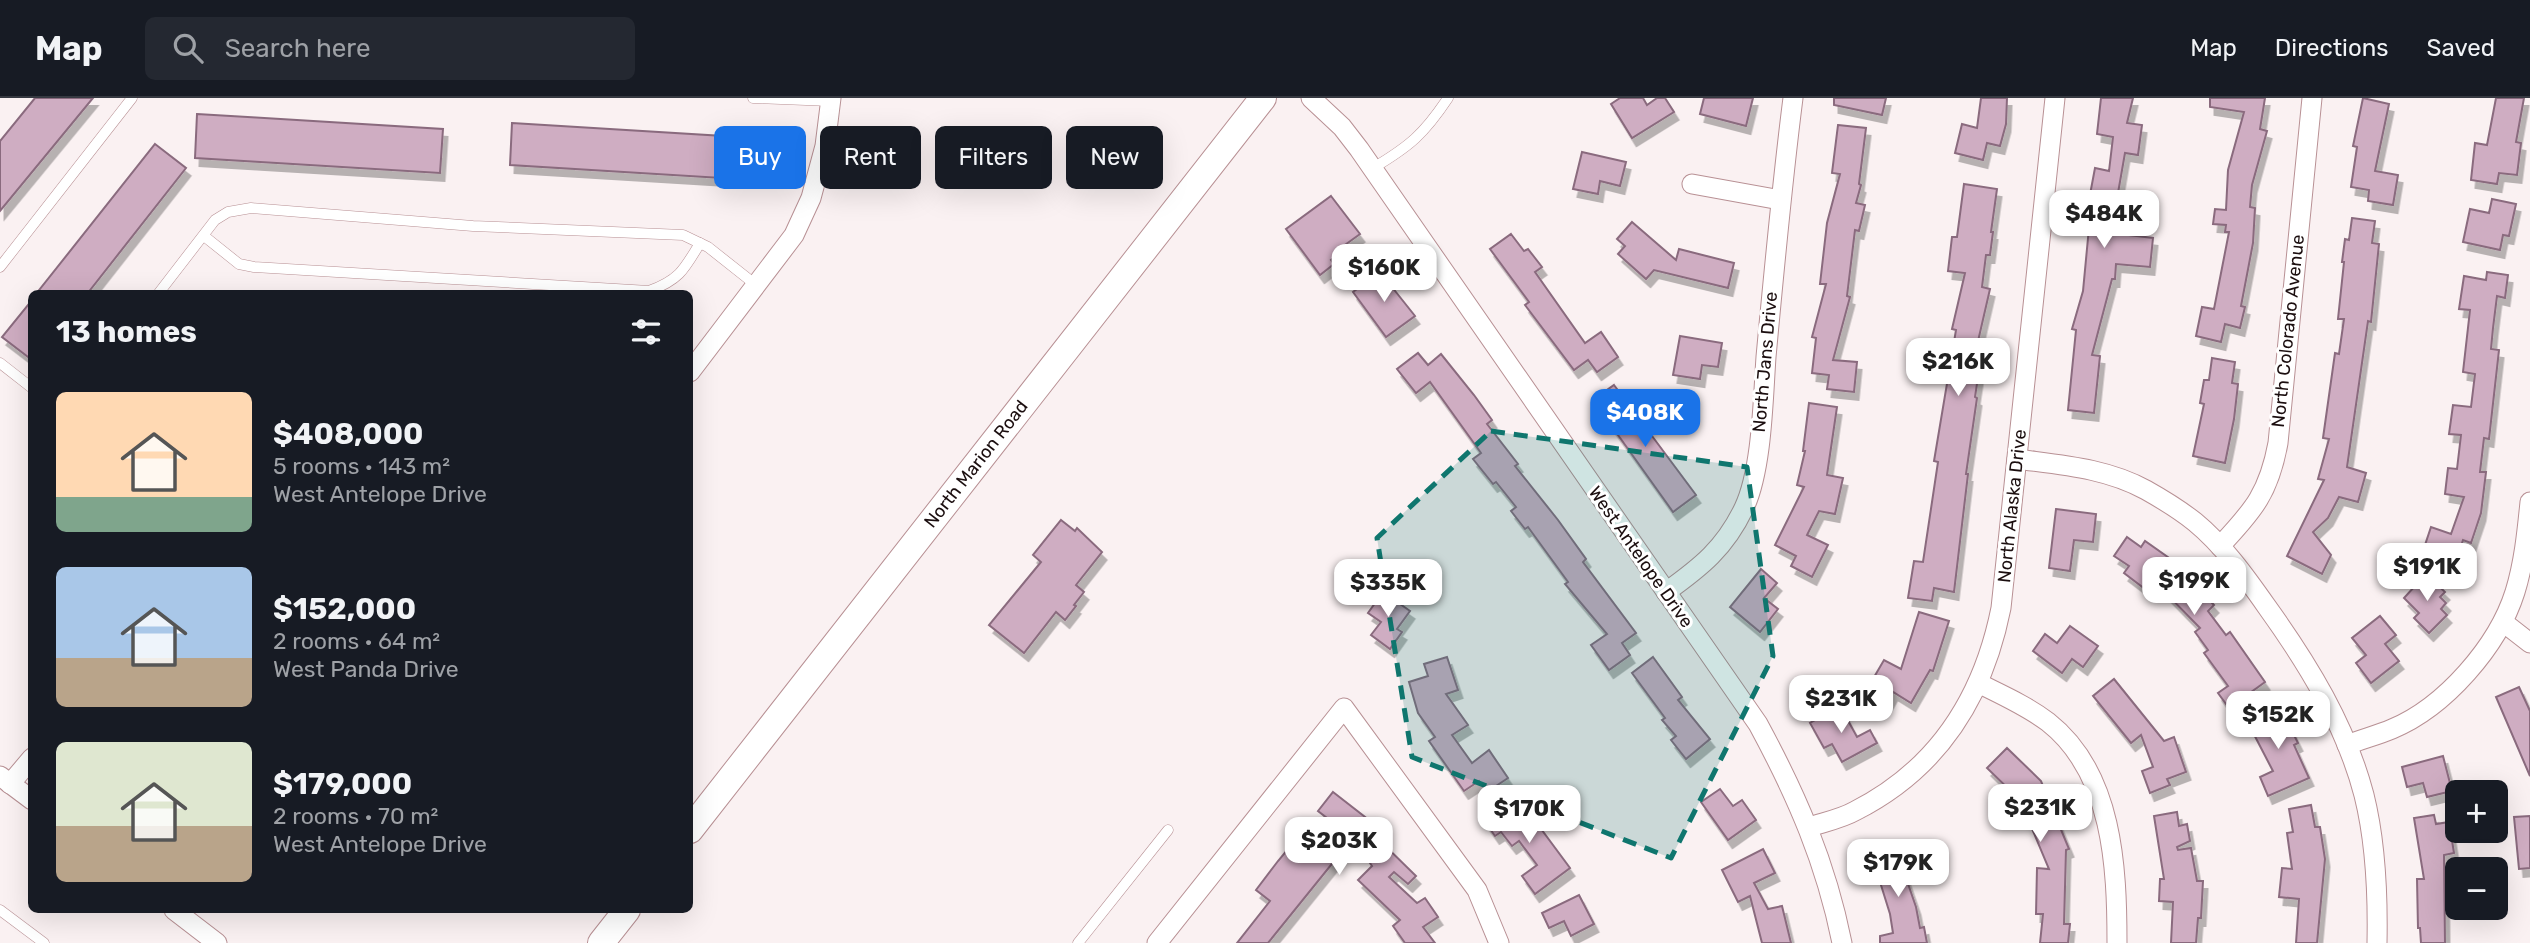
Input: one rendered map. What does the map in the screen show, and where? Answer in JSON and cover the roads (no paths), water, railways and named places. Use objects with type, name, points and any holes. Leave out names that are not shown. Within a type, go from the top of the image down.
[{"type":"main road","name":"North Marion Road","points":[[693,826],[1263,98]]},
{"type":"main road","points":[[601,943],[625,913]]},
{"type":"street","name":"West Antelope Drive","points":[[1311,98],[1342,127],[1373,168],[1758,724],[1809,827],[1834,903],[1842,943]]},
{"type":"street","name":"North Jans Drive","points":[[1666,592],[1713,556],[1730,534],[1750,492],[1761,416],[1780,200],[1793,98]]},
{"type":"street","name":"North Alaska Drive","points":[[1809,827],[1853,813],[1916,770],[1941,743],[1965,709],[1994,643],[2001,608],[2055,98]]},
{"type":"street","name":"North Colorado Avenue","points":[[2220,546],[2259,501],[2273,467],[2312,98]]},
{"type":"street","points":[[693,368],[794,235],[811,198],[825,146],[831,100]]},
{"type":"street","points":[[1692,184],[1780,200]]},
{"type":"street","points":[[2017,459],[2082,468],[2143,488],[2194,522],[2220,546],[2255,589],[2308,666],[2347,744],[2371,826],[2375,859],[2377,943]]},
{"type":"street","points":[[2347,744],[2394,728],[2421,713],[2448,691],[2474,664],[2503,622],[2515,593],[2522,566],[2530,502]]},
{"type":"street","points":[[2503,622],[2530,643]]},
{"type":"street","points":[[1978,683],[2025,706],[2050,724],[2079,754],[2090,772],[2103,808],[2113,859],[2117,943]]},
{"type":"street","points":[[1157,943],[1344,708],[1478,890],[1499,943]]},
{"type":"street","points":[[28,761],[5,780],[28,797]]},
{"type":"street","points":[[178,913],[217,943]]},
{"type":"lane","points":[[0,267],[132,98]]},
{"type":"lane","points":[[753,98],[831,100]]},
{"type":"lane","points":[[1373,168],[1406,148],[1427,129],[1448,98]]},
{"type":"lane","points":[[161,290],[215,220],[228,212],[251,208],[473,226],[683,234],[700,243],[756,285]]},
{"type":"lane","points":[[204,236],[239,264],[254,267],[633,290]]},
{"type":"lane","points":[[652,290],[671,283],[700,243]]},
{"type":"lane","points":[[0,363],[28,385]]},
{"type":"lane","points":[[1078,943],[1168,830]]},
{"type":"lane","points":[[0,910],[44,943]]}]
